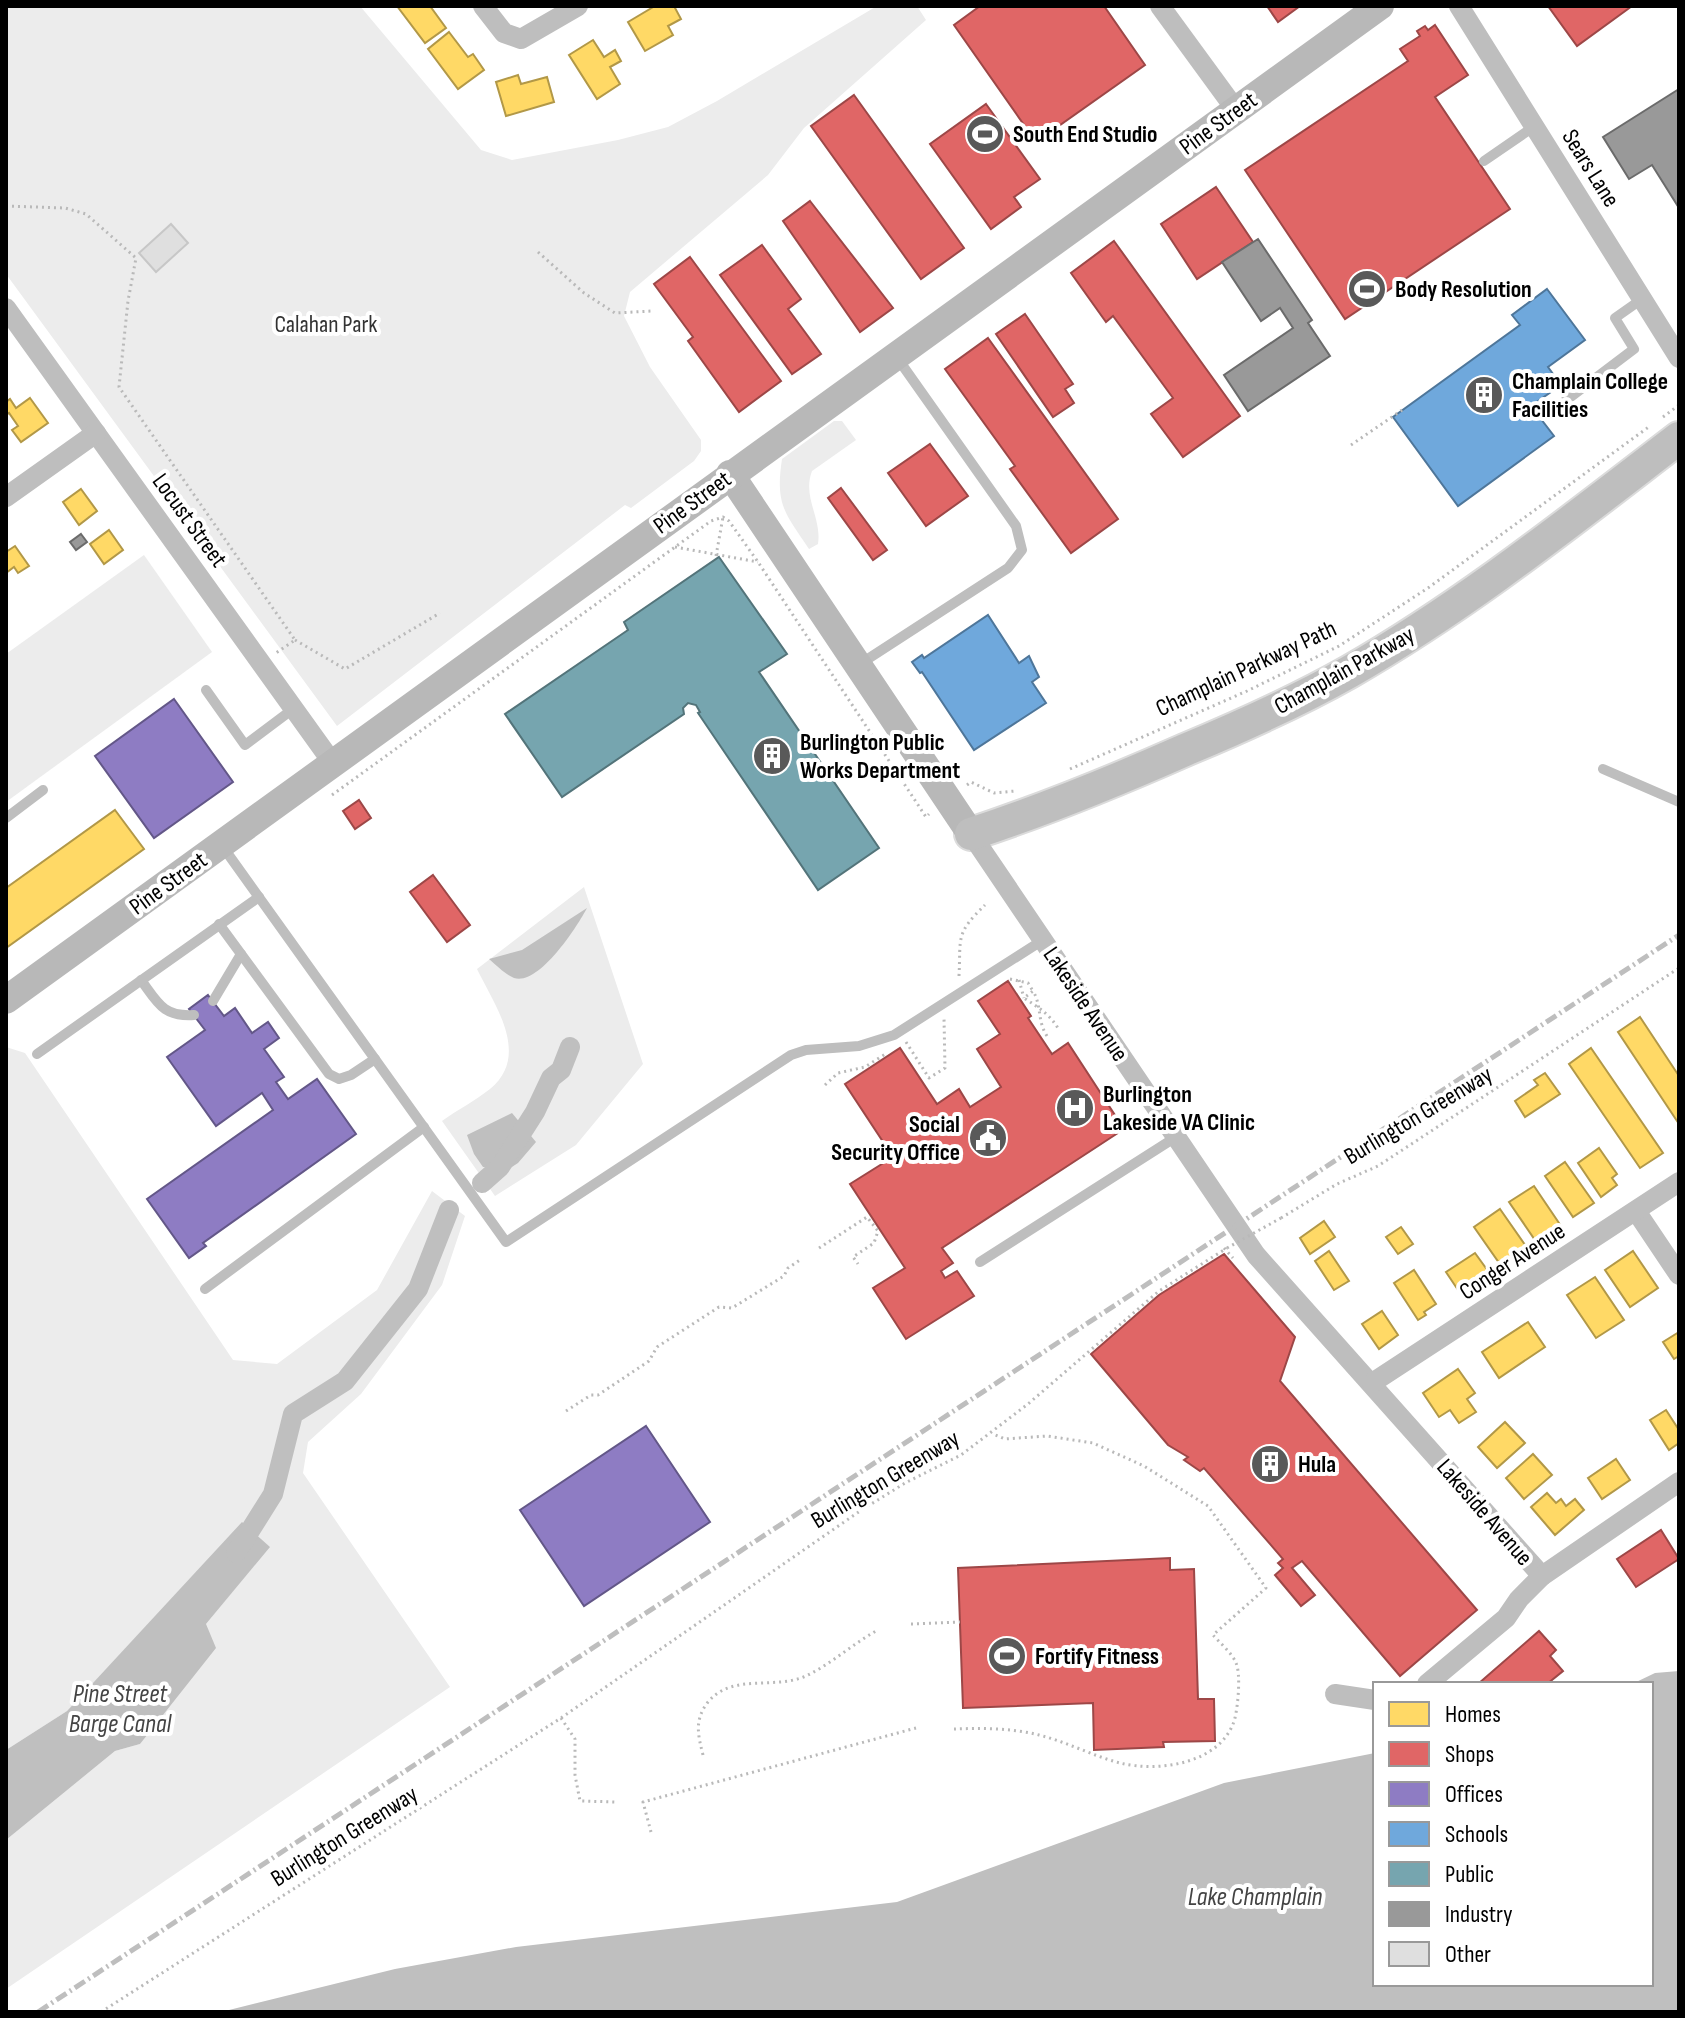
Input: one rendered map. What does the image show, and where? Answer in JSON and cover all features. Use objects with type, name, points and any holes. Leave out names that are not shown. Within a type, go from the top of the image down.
[{"type":"main road","name":"Pine Street","points":[[6,1000],[1380,6]]},
{"type":"main road","name":"Champlain Parkway","points":[[971,834],[1089,792],[1278,708],[1347,673],[1480,588],[1679,438]]},
{"type":"main road","name":"Lakeside Avenue","points":[[730,474],[971,834]]},
{"type":"street","points":[[483,6],[504,33],[521,39],[578,6]]},
{"type":"street","points":[[1160,6],[1236,110]]},
{"type":"street","name":"Sears Lane","points":[[1459,6],[1679,358]]},
{"type":"street","name":"Locust Street","points":[[6,308],[332,762]]},
{"type":"street","points":[[6,497],[96,433]]},
{"type":"street","name":"Lakeside Avenue","points":[[971,834],[1256,1255],[1542,1576]]},
{"type":"street","name":"Conger Avenue","points":[[1372,1383],[1679,1182]]},
{"type":"street","points":[[1636,1211],[1679,1275]]},
{"type":"street","points":[[1429,1682],[1506,1618],[1519,1599],[1542,1576],[1679,1482]]},
{"type":"street","points":[[1335,1694],[1373,1700]]},
{"type":"lane","points":[[1484,161],[1535,126]]},
{"type":"lane","points":[[1560,405],[1634,349],[1615,318],[1642,299]]},
{"type":"lane","points":[[858,665],[1008,568],[1022,550],[1016,526],[895,356]]},
{"type":"lane","points":[[206,690],[245,745],[293,709]]},
{"type":"lane","points":[[1603,769],[1679,802]]},
{"type":"lane","points":[[6,818],[43,790]]},
{"type":"lane","points":[[221,845],[506,1242],[791,1055],[806,1050],[859,1046],[901,1031],[1043,940]]},
{"type":"lane","points":[[37,1054],[259,897]]},
{"type":"lane","points":[[219,924],[329,1074],[339,1079],[375,1059]]},
{"type":"lane","points":[[213,1001],[241,954]]},
{"type":"lane","points":[[141,980],[168,1013],[194,1015]]},
{"type":"lane","points":[[205,1289],[424,1127]]},
{"type":"lane","points":[[980,1262],[1176,1137]]},
{"type":"path","points":[[6,206],[65,208],[86,214],[136,258],[119,387],[295,640],[345,669],[440,613]]},
{"type":"path","points":[[538,252],[584,293],[615,313],[652,311]]},
{"type":"path","name":"Champlain Parkway Path","points":[[1067,770],[1247,691],[1339,646],[1428,588],[1679,405]]},
{"type":"path","points":[[1351,445],[1405,408]]},
{"type":"path","points":[[332,795],[711,521],[723,517]]},
{"type":"path","points":[[716,556],[723,517]]},
{"type":"path","points":[[723,517],[758,562],[926,817],[971,782],[994,793],[1024,789]]},
{"type":"path","points":[[675,547],[758,562]]},
{"type":"path","points":[[261,664],[295,640]]},
{"type":"path","points":[[958,995],[960,935],[966,923],[985,905]]},
{"type":"path","name":"Burlington Greenway","points":[[101,2012],[561,1718],[860,1511],[905,1483],[961,1455],[1159,1291],[1337,1184],[1378,1166],[1679,968]]},
{"type":"path","points":[[1047,1036],[1040,1025],[1039,1008],[1039,1001],[1028,983],[1019,980],[1024,998],[1039,1008],[1050,1014],[1059,1030]]},
{"type":"path","points":[[1024,998],[1033,991]]},
{"type":"path","points":[[906,1042],[929,1078],[945,1068],[944,1017]]},
{"type":"path","points":[[819,1248],[867,1217],[878,1231],[874,1243],[853,1257],[858,1264]]},
{"type":"path","points":[[1226,1248],[1233,1258]]},
{"type":"path","points":[[566,1411],[591,1395],[598,1395],[649,1361],[657,1347],[719,1307],[732,1308],[784,1276],[788,1268],[800,1260]]},
{"type":"path","points":[[954,1729],[1008,1730],[1039,1735],[1125,1764],[1177,1764],[1201,1756],[1216,1748],[1228,1734],[1238,1692],[1237,1663],[1213,1635],[1266,1588],[1208,1506],[1144,1466],[1093,1443],[1047,1436],[1005,1439],[991,1433]]},
{"type":"path","points":[[911,1624],[960,1622]]},
{"type":"path","points":[[703,1755],[696,1727],[706,1704],[725,1688],[786,1683],[809,1675],[876,1631]]},
{"type":"path","points":[[561,1718],[575,1739],[575,1775],[580,1801],[616,1802]]},
{"type":"path","points":[[651,1832],[643,1802],[916,1728]]},
{"type":"green space","name":"Calahan Park","points":[[6,6],[360,6],[481,150],[512,160],[668,127],[877,6],[917,6],[926,20],[804,128],[768,175],[630,292],[624,316],[650,367],[701,440],[701,451],[694,461],[631,508],[625,505],[337,726],[6,274]]},
{"type":"green space","points":[[834,421],[842,421],[856,440],[812,471],[809,490],[818,544],[809,549],[781,498],[782,459]]},
{"type":"green space","points":[[144,555],[212,652],[6,802],[6,654]]},
{"type":"green space","points":[[584,887],[643,1064],[576,1145],[495,1196],[442,1121],[490,1089],[502,1076],[508,1061],[506,1030],[477,969]]},
{"type":"green space","points":[[6,1047],[25,1053],[233,1360],[277,1364],[377,1290],[432,1191],[465,1216],[442,1285],[361,1394],[308,1442],[303,1473],[450,1687],[6,1989],[6,1840],[115,1751],[140,1744],[206,1624],[269,1547],[242,1523],[67,1711],[6,1750]]},
{"type":"water","points":[[587,908],[556,953],[535,973],[514,978],[489,959],[522,950]]},
{"type":"water","points":[[512,1113],[536,1142],[518,1163],[498,1176],[492,1167],[483,1167],[467,1135]]},
{"type":"water","name":"Pine Street Barge Canal","points":[[242,1522],[270,1547],[206,1624],[216,1648],[140,1744],[115,1751],[6,1840],[6,1750],[67,1711]]},
{"type":"water","name":"Lake Champlain","points":[[1679,1671],[1679,2012],[221,2012],[395,1969],[516,1947],[897,1902],[1224,1783],[1373,1753],[1373,1986],[1653,1986],[1653,1682],[1636,1682],[1655,1673]]},
{"type":"building: Homes","points":[[397,6],[430,6],[446,28],[425,43]]},
{"type":"building: Homes","points":[[655,6],[674,6],[681,19],[668,26],[673,35],[645,51],[628,22]]},
{"type":"building: Homes","points":[[449,32],[468,57],[473,54],[484,70],[458,89],[428,49]]},
{"type":"building: Homes","points":[[593,40],[604,57],[615,50],[621,61],[610,67],[620,84],[597,99],[569,55]]},
{"type":"building: Homes","points":[[518,75],[521,84],[547,77],[554,102],[506,116],[496,82]]},
{"type":"building: Homes","points":[[30,398],[48,423],[21,442],[12,430],[18,426],[9,413],[6,415],[6,402],[10,399],[16,408]]},
{"type":"building: Homes","points":[[81,489],[97,511],[79,525],[63,502]]},
{"type":"building: Homes","points":[[109,530],[123,550],[104,564],[90,544]]},
{"type":"building: Homes","points":[[15,546],[29,566],[18,573],[14,567],[6,573],[6,552]]},
{"type":"building: Homes","points":[[115,810],[144,849],[6,948],[6,888]]},
{"type":"building: Homes","points":[[1640,1017],[1679,1076],[1679,1124],[1618,1032]]},
{"type":"building: Homes","points":[[1591,1048],[1663,1153],[1640,1168],[1569,1064]]},
{"type":"building: Homes","points":[[1545,1073],[1560,1094],[1525,1117],[1515,1101],[1538,1085],[1534,1080]]},
{"type":"building: Homes","points":[[1599,1148],[1617,1174],[1612,1178],[1617,1185],[1601,1197],[1578,1163]]},
{"type":"building: Homes","points":[[1565,1162],[1594,1203],[1573,1217],[1545,1176]]},
{"type":"building: Homes","points":[[1534,1186],[1561,1226],[1537,1243],[1509,1202]]},
{"type":"building: Homes","points":[[1500,1209],[1528,1249],[1502,1267],[1474,1227]]},
{"type":"building: Homes","points":[[1324,1221],[1335,1237],[1310,1254],[1300,1238]]},
{"type":"building: Homes","points":[[1401,1227],[1413,1244],[1398,1254],[1386,1237]]},
{"type":"building: Homes","points":[[1329,1251],[1349,1281],[1334,1290],[1315,1261]]},
{"type":"building: Homes","points":[[1633,1251],[1658,1288],[1630,1307],[1605,1270]]},
{"type":"building: Homes","points":[[1475,1253],[1488,1271],[1458,1290],[1446,1272]]},
{"type":"building: Homes","points":[[1414,1270],[1436,1304],[1418,1320],[1394,1283]]},
{"type":"building: Homes","points":[[1595,1277],[1624,1320],[1596,1338],[1567,1295]]},
{"type":"building: Homes","points":[[1382,1311],[1398,1335],[1379,1349],[1362,1324]]},
{"type":"building: Homes","points":[[1528,1322],[1545,1347],[1499,1378],[1482,1352]]},
{"type":"building: Homes","points":[[1679,1332],[1679,1356],[1674,1359],[1663,1342]]},
{"type":"building: Homes","points":[[1458,1369],[1475,1393],[1467,1399],[1476,1412],[1459,1423],[1450,1410],[1439,1417],[1423,1393]]},
{"type":"building: Homes","points":[[1666,1410],[1679,1430],[1679,1443],[1669,1450],[1650,1420]]},
{"type":"building: Homes","points":[[1505,1422],[1525,1443],[1497,1468],[1478,1447]]},
{"type":"building: Homes","points":[[1533,1454],[1552,1475],[1524,1499],[1506,1478]]},
{"type":"building: Homes","points":[[1616,1459],[1630,1480],[1602,1499],[1588,1478]]},
{"type":"building: Homes","points":[[1547,1493],[1556,1503],[1561,1499],[1566,1506],[1575,1499],[1584,1510],[1555,1535],[1531,1507]]},
{"type":"building: Shops","points":[[980,6],[1104,6],[1145,65],[1036,142],[954,25]]},
{"type":"building: Shops","points":[[1267,6],[1300,6],[1278,22]]},
{"type":"building: Shops","points":[[1548,6],[1632,6],[1577,46]]},
{"type":"building: Shops","points":[[1435,25],[1468,75],[1435,97],[1510,209],[1345,319],[1245,170],[1408,61],[1400,49],[1420,36],[1417,31],[1425,26],[1428,30]]},
{"type":"building: Shops","points":[[854,95],[964,248],[921,279],[811,126]]},
{"type":"building: Shops","points":[[986,104],[1040,179],[1014,197],[1021,207],[991,229],[930,144]]},
{"type":"building: Shops","points":[[1216,187],[1253,242],[1197,279],[1161,224]]},
{"type":"building: Shops","points":[[810,201],[893,308],[860,332],[783,221]]},
{"type":"building: Shops","points":[[1114,241],[1240,416],[1183,457],[1151,414],[1173,398],[1113,316],[1106,322],[1071,273]]},
{"type":"building: Shops","points":[[762,245],[801,299],[788,309],[821,354],[792,374],[720,275]]},
{"type":"building: Shops","points":[[690,257],[781,381],[739,412],[688,341],[693,337],[654,284]]},
{"type":"building: Shops","points":[[1025,314],[1073,384],[1065,389],[1074,403],[1053,417],[996,334]]},
{"type":"building: Shops","points":[[988,338],[1118,519],[1071,553],[1010,469],[1015,466],[945,369]]},
{"type":"building: Shops","points":[[930,444],[968,496],[926,526],[888,473]]},
{"type":"building: Shops","points":[[841,488],[887,550],[873,560],[828,498]]},
{"type":"building: Shops","points":[[359,800],[371,818],[355,829],[343,811]]},
{"type":"building: Shops","points":[[433,875],[470,925],[447,942],[410,892]]},
{"type":"building: Shops","points":[[1008,981],[1052,1054],[1068,1043],[1124,1129],[942,1248],[953,1263],[941,1271],[945,1278],[957,1271],[974,1296],[906,1339],[873,1288],[905,1268],[850,1184],[893,1157],[845,1084],[900,1048],[937,1104],[959,1089],[970,1107],[1001,1087],[977,1049],[1000,1034],[978,1001]]},
{"type":"building: Shops","name":"Hula","points":[[1224,1254],[1295,1337],[1280,1381],[1477,1610],[1400,1676],[1302,1561],[1292,1568],[1315,1595],[1301,1606],[1275,1575],[1283,1568],[1278,1563],[1283,1559],[1204,1468],[1200,1471],[1184,1460],[1188,1457],[1168,1445],[1091,1354],[1159,1295]]},
{"type":"building: Shops","points":[[1661,1530],[1679,1559],[1636,1587],[1617,1559]]},
{"type":"building: Shops","points":[[1170,1558],[1170,1570],[1194,1569],[1198,1699],[1214,1699],[1215,1741],[1163,1742],[1164,1747],[1094,1750],[1093,1703],[963,1708],[958,1568]]},
{"type":"building: Shops","points":[[1539,1631],[1556,1650],[1550,1656],[1563,1671],[1549,1682],[1480,1682]]},
{"type":"building: Offices","points":[[174,699],[233,782],[154,838],[95,756]]},
{"type":"building: Offices","points":[[208,995],[224,1016],[235,1008],[252,1033],[268,1022],[279,1038],[264,1049],[284,1077],[276,1082],[288,1099],[317,1079],[356,1134],[203,1243],[206,1246],[189,1258],[147,1199],[273,1110],[262,1093],[216,1126],[167,1057],[205,1030],[189,1009]]},
{"type":"building: Offices","points":[[646,1426],[710,1522],[584,1606],[520,1510]]},
{"type":"building: Schools","name":"Champlain College Facilities","points":[[1547,289],[1585,340],[1548,367],[1561,385],[1531,406],[1554,436],[1458,506],[1393,417],[1520,325],[1512,315]]},
{"type":"building: Schools","points":[[988,615],[1019,663],[1029,656],[1039,677],[1032,682],[1046,703],[974,750],[922,672],[912,662],[922,655],[924,658]]},
{"type":"building: Public","name":"Burlington Public Works Department","points":[[719,557],[787,654],[759,672],[879,848],[818,890],[698,713],[696,705],[688,703],[683,708],[684,714],[562,797],[505,714],[628,630],[624,622]]},
{"type":"building: Industry","points":[[1679,89],[1679,208],[1652,165],[1629,179],[1603,137]]},
{"type":"building: Industry","points":[[1258,239],[1312,320],[1308,323],[1330,356],[1248,411],[1224,375],[1293,328],[1280,308],[1261,321],[1222,262]]},
{"type":"building: Industry","points":[[81,534],[87,542],[76,550],[70,542]]},
{"type":"building: Other","points":[[171,224],[188,243],[156,272],[139,253]]},
{"type":"waterway","name":"Pine Street Barge Canal","points":[[482,1183],[500,1167],[535,1112],[551,1078],[561,1070],[570,1047]]},
{"type":"waterway","name":"Pine Street Barge Canal","points":[[236,1553],[273,1494],[293,1414],[345,1381],[418,1289],[449,1210]]},
{"type":"railway","points":[[38,2012],[1679,935]]},
{"type":"place","name":"South End Studio","points":[[985,134]]},
{"type":"place","name":"Body Resolution","points":[[1367,289]]},
{"type":"place","name":"Champlain College Facilities","points":[[1484,395]]},
{"type":"place","name":"Burlington Public Works Department","points":[[772,756]]},
{"type":"place","name":"Burlington Lakeside VA Clinic","points":[[1075,1108]]},
{"type":"place","name":"Social Security Office","points":[[988,1138]]},
{"type":"place","name":"Hula","points":[[1270,1464]]},
{"type":"place","name":"Fortify Fitness","points":[[1007,1656]]}]
